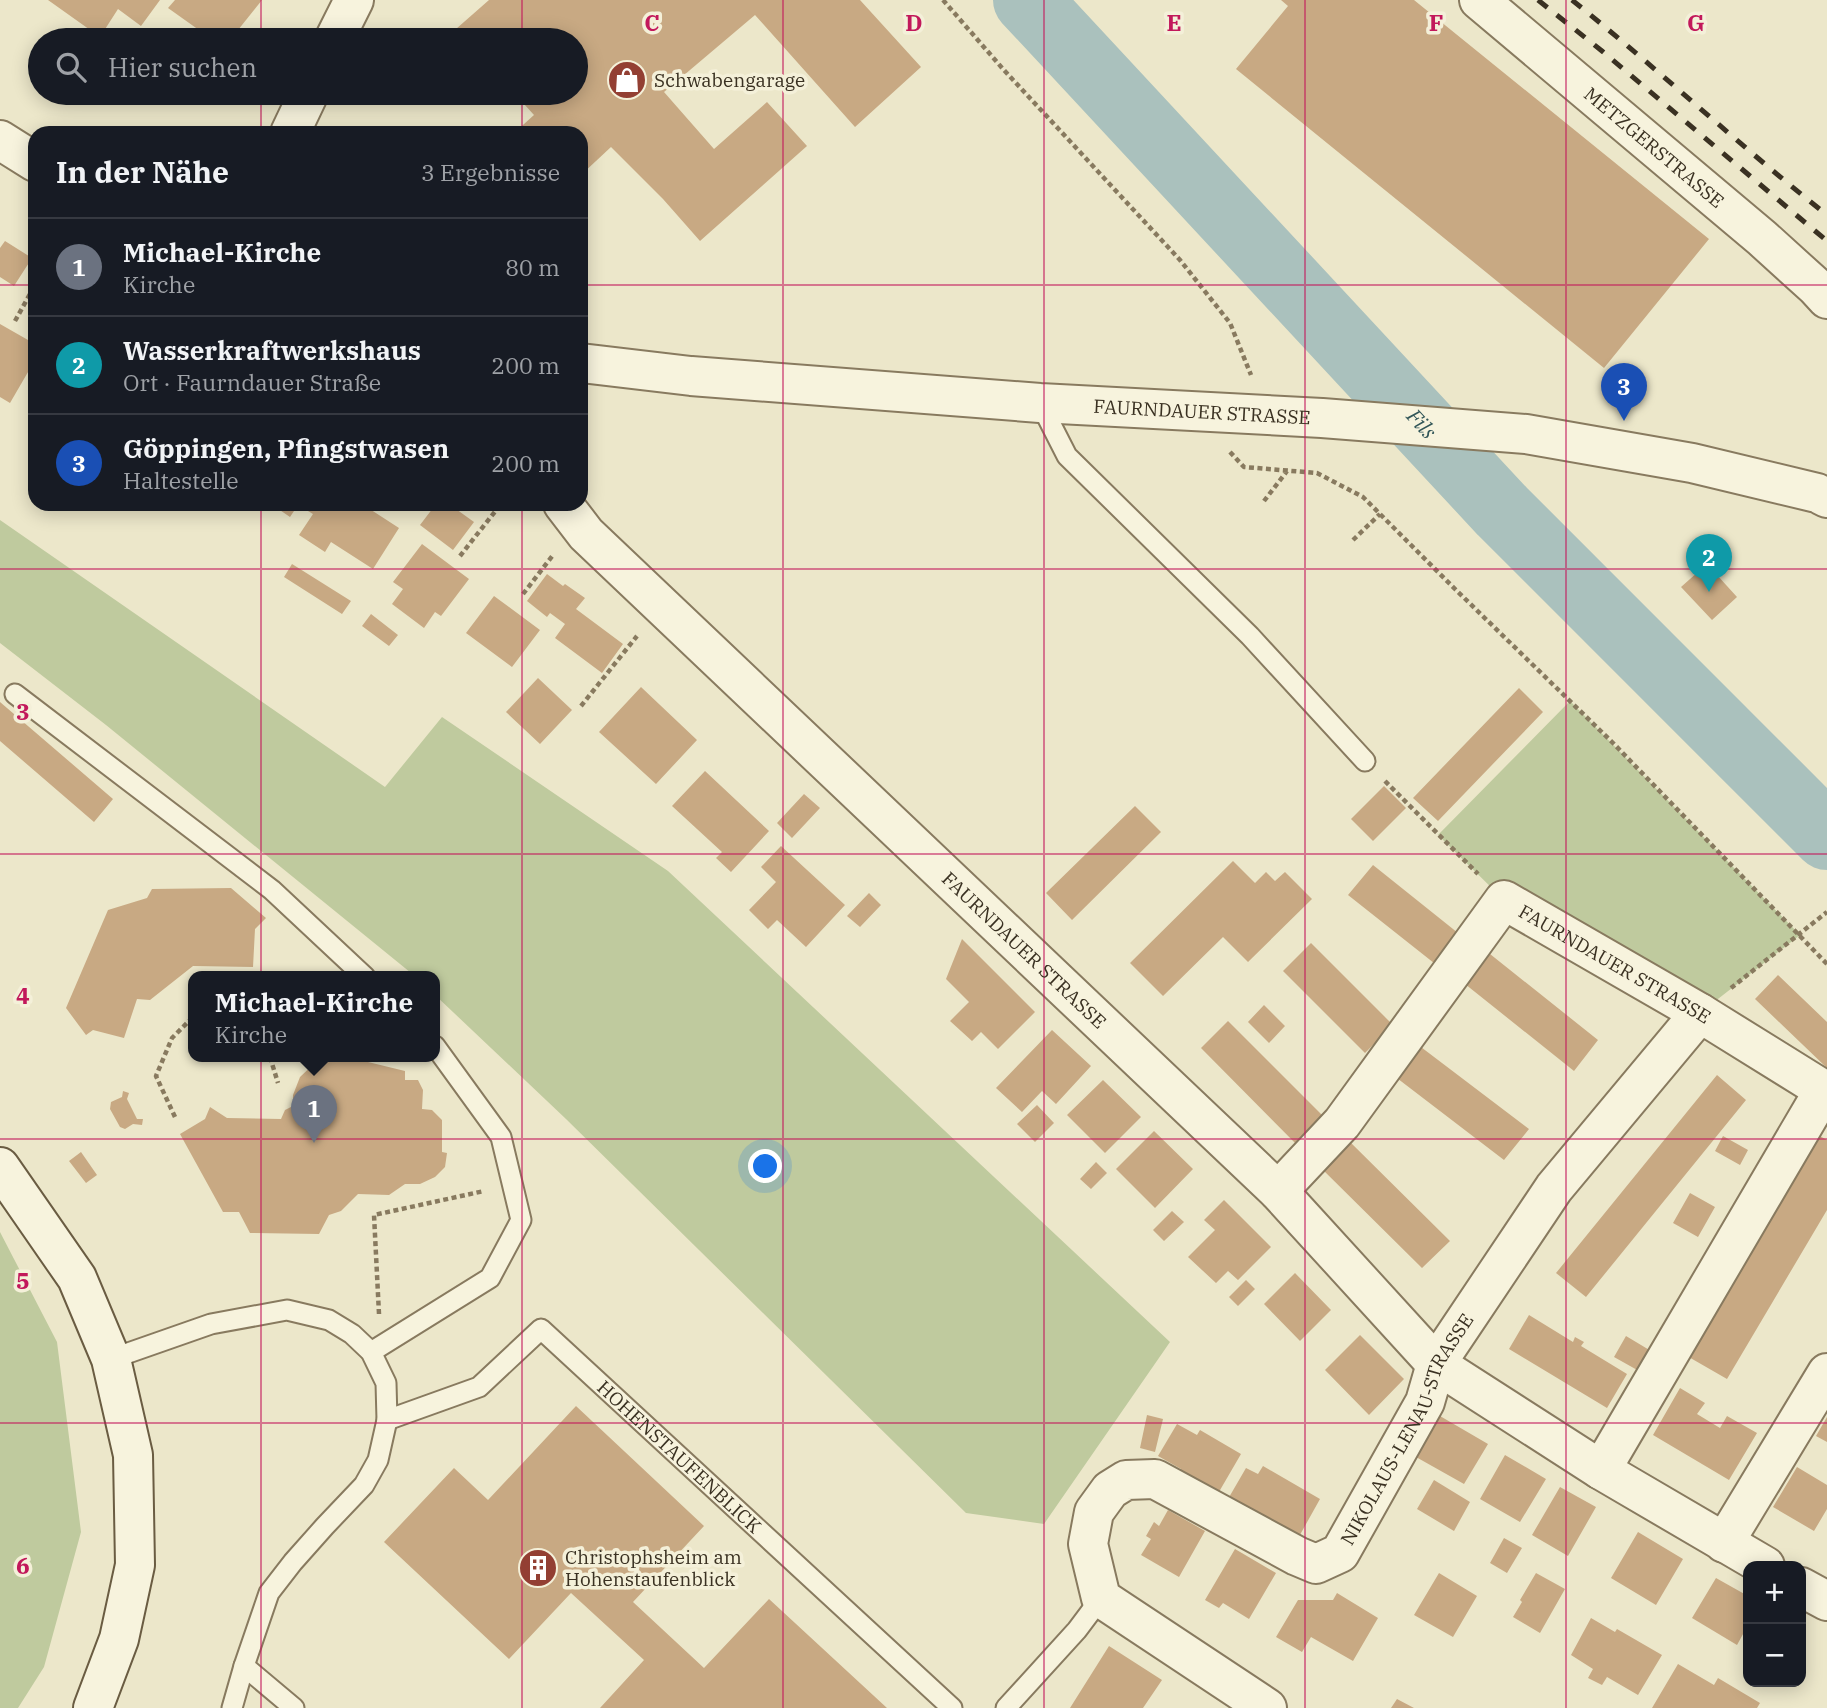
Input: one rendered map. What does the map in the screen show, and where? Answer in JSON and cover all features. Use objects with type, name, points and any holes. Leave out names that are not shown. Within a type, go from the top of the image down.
[{"type":"street","points":[[340,28],[354,0]]},
{"type":"street","name":"METZGERSTRASSE","points":[[1479,0],[1762,238],[1827,299]]},
{"type":"street","points":[[293,126],[303,105]]},
{"type":"street","points":[[0,141],[28,158]]},
{"type":"street","name":"FAURNDAUER STRASSE","points":[[588,364],[691,376],[1526,434],[1824,488]]},
{"type":"street","name":"FAURNDAUER STRASSE","points":[[570,514],[586,534],[1278,1191],[1436,1364],[1601,1470],[1756,1561]]},
{"type":"street","name":"FAURNDAUER STRASSE","points":[[1278,1191],[1342,1123],[1504,900],[1700,1013],[1826,1091],[1601,1470]]},
{"type":"street","name":"NIKOLAUS-LENAU-STRASSE","points":[[1101,1598],[1088,1544],[1094,1512],[1110,1490],[1126,1480],[1155,1479],[1316,1564],[1340,1553],[1425,1402],[1436,1364],[1554,1188],[1700,1013]]},
{"type":"street","points":[[0,1167],[77,1278],[111,1359],[133,1455],[135,1565],[119,1639],[93,1708]]},
{"type":"street","points":[[1724,1543],[1827,1373]]},
{"type":"street","points":[[1806,1590],[1827,1601]]},
{"type":"street","points":[[1101,1598],[1267,1708]]},
{"type":"lane","points":[[1040,402],[1068,456],[1251,636],[1365,761]]},
{"type":"lane","points":[[15,694],[272,890],[359,971]]},
{"type":"lane","points":[[376,1350],[490,1279],[521,1220],[500,1137],[440,1053]]},
{"type":"lane","points":[[111,1359],[211,1324],[287,1310],[329,1321],[376,1350],[386,1383],[387,1420],[378,1460],[364,1485],[325,1525],[269,1593],[232,1708]]},
{"type":"lane","name":"HOHENSTAUFENBLICK","points":[[387,1420],[478,1387],[541,1329],[952,1708]]},
{"type":"lane","points":[[1006,1708],[1077,1630],[1101,1598]]},
{"type":"lane","points":[[244,1666],[294,1708]]},
{"type":"path","points":[[943,0],[1003,69],[1180,260],[1230,323],[1252,379],[1228,378],[1225,447],[1244,467],[1317,473],[1363,497],[1613,743],[1827,964]]},
{"type":"path","points":[[15,321],[28,298]]},
{"type":"path","points":[[1264,501],[1288,471]]},
{"type":"path","points":[[460,556],[495,511]]},
{"type":"path","points":[[523,594],[570,514]]},
{"type":"path","points":[[1353,540],[1380,514]]},
{"type":"path","points":[[581,706],[661,605]]},
{"type":"path","points":[[1365,761],[1504,900]]},
{"type":"path","points":[[1700,1013],[1827,912]]},
{"type":"path","points":[[175,1117],[156,1076],[172,1038],[188,1022]]},
{"type":"path","points":[[272,1062],[278,1083]]},
{"type":"path","points":[[376,1350],[374,1214],[513,1184]]},
{"type":"green space","points":[[0,520],[385,787],[442,717],[668,871],[1170,1342],[1044,1524],[966,1513],[566,1119],[440,1000],[440,971],[409,971],[106,725],[0,643]]},
{"type":"green space","points":[[1570,701],[1800,935],[1700,1013],[1504,900],[1438,835]]},
{"type":"green space","points":[[0,1232],[57,1342],[81,1532],[44,1667],[18,1708],[0,1708]]},
{"type":"building","points":[[48,0],[160,0],[141,26],[118,9],[106,28],[87,28]]},
{"type":"building","points":[[175,0],[262,0],[240,28],[196,28],[168,8]]},
{"type":"building","name":"Schwabengarage","points":[[489,0],[860,0],[921,67],[855,127],[755,15],[664,92],[714,149],[767,102],[807,146],[700,241],[611,147],[588,168],[588,126],[522,126],[534,115],[525,105],[588,105],[588,28],[457,28]]},
{"type":"building","points":[[1281,0],[1414,0],[1709,239],[1604,368],[1236,69],[1288,6]]},
{"type":"building","points":[[5,241],[28,255],[28,264],[14,286],[0,277],[0,248]]},
{"type":"building","points":[[0,324],[28,340],[28,372],[10,403],[0,397]]},
{"type":"building","points":[[281,511],[294,511],[290,517]]},
{"type":"building","points":[[308,511],[373,511],[399,528],[373,569],[331,542],[325,552],[299,535],[313,514]]},
{"type":"building","points":[[431,511],[459,511],[474,522],[453,550],[420,525]]},
{"type":"building","points":[[422,544],[469,579],[441,616],[435,612],[424,628],[392,604],[403,589],[393,582]]},
{"type":"building","points":[[292,564],[351,601],[342,614],[284,577]]},
{"type":"building","points":[[1707,564],[1737,597],[1712,620],[1681,587]]},
{"type":"building","points":[[547,574],[585,598],[576,609],[623,644],[602,673],[555,638],[565,624],[550,613],[547,617],[527,601]]},
{"type":"building","points":[[494,596],[540,630],[512,667],[466,633]]},
{"type":"building","points":[[371,614],[398,635],[389,646],[362,626]]},
{"type":"building","points":[[538,678],[572,710],[540,744],[506,712]]},
{"type":"building","points":[[641,687],[697,740],[656,784],[599,732]]},
{"type":"building","points":[[1519,688],[1543,712],[1438,821],[1413,798]]},
{"type":"building","points":[[0,702],[113,799],[94,822],[0,741]]},
{"type":"building","points":[[705,771],[769,831],[731,872],[716,858],[722,852],[672,806]]},
{"type":"building","points":[[1384,786],[1406,808],[1373,841],[1351,819]]},
{"type":"building","points":[[804,794],[820,808],[792,838],[777,823]]},
{"type":"building","points":[[1135,806],[1161,832],[1072,920],[1046,893]]},
{"type":"building","points":[[781,846],[845,905],[806,947],[777,920],[768,929],[749,910],[776,882],[761,867]]},
{"type":"building","points":[[1233,861],[1255,883],[1266,872],[1275,881],[1285,872],[1312,899],[1248,962],[1223,937],[1163,996],[1130,963]]},
{"type":"building","points":[[1373,865],[1463,937],[1439,967],[1348,895]]},
{"type":"building","points":[[231,888],[266,918],[255,929],[253,967],[193,966],[150,1000],[137,999],[124,1038],[93,1030],[86,1035],[66,1008],[108,910],[147,898],[152,889]]},
{"type":"building","points":[[869,893],[881,905],[860,927],[847,916]]},
{"type":"building","points":[[962,939],[1035,1012],[998,1049],[981,1032],[972,1041],[950,1021],[969,1002],[946,979]]},
{"type":"building","points":[[1311,943],[1393,1025],[1365,1053],[1283,971]]},
{"type":"building","points":[[1485,950],[1598,1040],[1574,1071],[1460,980]]},
{"type":"building","points":[[1778,975],[1827,1022],[1827,1068],[1755,999]]},
{"type":"building","points":[[1264,1005],[1285,1026],[1269,1043],[1248,1022]]},
{"type":"building","points":[[1228,1021],[1331,1124],[1303,1151],[1201,1048]]},
{"type":"building","points":[[1052,1030],[1091,1066],[1056,1104],[1042,1091],[1022,1112],[996,1088]]},
{"type":"building","points":[[1413,1041],[1529,1129],[1504,1160],[1389,1072]]},
{"type":"building","points":[[316,1062],[368,1062],[405,1071],[405,1080],[418,1080],[423,1090],[422,1109],[432,1110],[442,1120],[442,1152],[447,1153],[445,1167],[435,1177],[420,1184],[405,1184],[389,1195],[358,1194],[341,1211],[329,1215],[319,1234],[250,1233],[239,1212],[223,1212],[180,1134],[205,1119],[210,1107],[227,1118],[281,1119],[285,1110],[293,1106],[293,1095],[300,1077]]},
{"type":"building","points":[[1717,1075],[1746,1100],[1586,1297],[1556,1273]]},
{"type":"building","points":[[1103,1080],[1141,1117],[1105,1153],[1067,1115]]},
{"type":"building","points":[[123,1091],[129,1093],[127,1099],[137,1119],[143,1119],[142,1125],[133,1124],[125,1129],[120,1127],[110,1109],[111,1102],[122,1097]]},
{"type":"building","points":[[1037,1105],[1054,1123],[1035,1142],[1017,1124]]},
{"type":"building","points":[[1154,1131],[1193,1169],[1155,1208],[1116,1169]]},
{"type":"building","points":[[1818,1135],[1827,1140],[1827,1210],[1727,1379],[1687,1356]]},
{"type":"building","points":[[1723,1136],[1748,1150],[1740,1165],[1715,1151]]},
{"type":"building","points":[[1347,1139],[1450,1241],[1422,1268],[1319,1166]]},
{"type":"building","points":[[81,1152],[97,1175],[86,1183],[69,1161]]},
{"type":"building","points":[[1096,1162],[1107,1173],[1091,1189],[1080,1179]]},
{"type":"building","points":[[1690,1193],[1715,1207],[1698,1237],[1673,1223]]},
{"type":"building","points":[[1224,1200],[1271,1247],[1238,1280],[1228,1271],[1216,1283],[1188,1257],[1215,1230],[1204,1220]]},
{"type":"building","points":[[1172,1211],[1184,1222],[1164,1241],[1153,1230]]},
{"type":"building","points":[[1295,1273],[1331,1310],[1300,1341],[1264,1304]]},
{"type":"building","points":[[1246,1280],[1255,1289],[1238,1306],[1229,1297]]},
{"type":"building","points":[[1529,1315],[1573,1342],[1575,1337],[1584,1342],[1581,1346],[1627,1374],[1607,1408],[1509,1349]]},
{"type":"building","points":[[1360,1335],[1404,1379],[1369,1415],[1325,1370]]},
{"type":"building","points":[[1626,1336],[1651,1351],[1639,1371],[1614,1357]]},
{"type":"building","points":[[1680,1388],[1705,1403],[1697,1414],[1720,1428],[1727,1416],[1757,1433],[1729,1480],[1653,1435]]},
{"type":"building","name":"Christophsheim am Hohenstaufenblick","points":[[576,1406],[704,1526],[633,1602],[704,1668],[769,1599],[887,1708],[600,1708],[644,1660],[571,1593],[509,1659],[384,1542],[454,1468],[488,1500]]},
{"type":"building","points":[[1147,1415],[1163,1419],[1155,1452],[1140,1448]]},
{"type":"building","points":[[1440,1416],[1488,1444],[1464,1484],[1416,1457]]},
{"type":"building","points":[[1827,1417],[1827,1442],[1816,1436]]},
{"type":"building","points":[[1177,1424],[1197,1435],[1200,1430],[1241,1454],[1216,1497],[1177,1474],[1181,1469],[1158,1456]]},
{"type":"building","points":[[1505,1455],[1546,1479],[1520,1522],[1480,1499]]},
{"type":"building","points":[[1263,1466],[1320,1499],[1296,1542],[1228,1499],[1246,1468],[1258,1474]]},
{"type":"building","points":[[1797,1467],[1827,1485],[1827,1509],[1814,1531],[1773,1507]]},
{"type":"building","points":[[1434,1480],[1470,1502],[1454,1531],[1417,1509]]},
{"type":"building","points":[[1560,1487],[1596,1507],[1568,1556],[1532,1535]]},
{"type":"building","points":[[1168,1510],[1205,1531],[1179,1577],[1141,1555],[1151,1539],[1146,1536],[1154,1522],[1159,1526]]},
{"type":"building","points":[[1638,1532],[1683,1559],[1656,1605],[1611,1578]]},
{"type":"building","points":[[1504,1538],[1522,1548],[1507,1573],[1490,1563]]},
{"type":"building","points":[[1235,1549],[1276,1573],[1249,1619],[1223,1603],[1219,1608],[1205,1600]]},
{"type":"building","points":[[1439,1573],[1477,1596],[1453,1637],[1414,1615]]},
{"type":"building","points":[[1536,1573],[1565,1589],[1540,1633],[1513,1617]]},
{"type":"building","points":[[1716,1578],[1743,1593],[1743,1634],[1737,1645],[1692,1618]]},
{"type":"building","points":[[1337,1593],[1378,1618],[1353,1661],[1311,1637],[1302,1652],[1276,1637],[1298,1600],[1333,1600]]},
{"type":"building","points":[[1591,1618],[1615,1632],[1617,1629],[1662,1655],[1638,1695],[1607,1677],[1602,1685],[1588,1678],[1593,1669],[1571,1655]]},
{"type":"building","points":[[1109,1646],[1162,1680],[1143,1708],[1070,1708]]},
{"type":"building","points":[[1678,1664],[1714,1685],[1718,1678],[1760,1703],[1757,1708],[1652,1708]]},
{"type":"building","points":[[1397,1699],[1414,1708],[1391,1708]]},
{"type":"waterway","name":"Fils","points":[[1027,0],[1502,511],[1827,836]]},
{"type":"railway","points":[[1538,0],[1827,241]]},
{"type":"railway","points":[[1572,0],[1827,215]]},
{"type":"place","name":"Schwabengarage","points":[[627,80]]},
{"type":"place","name":"Göppingen, Pfingstwasen","points":[[1624,421]]},
{"type":"place","name":"Wasserkraftwerkshaus","points":[[1709,592]]},
{"type":"place","name":"Michael-Kirche","points":[[314,1143]]},
{"type":"place","name":"Christophsheim am Hohenstaufenblick","points":[[538,1568]]}]
